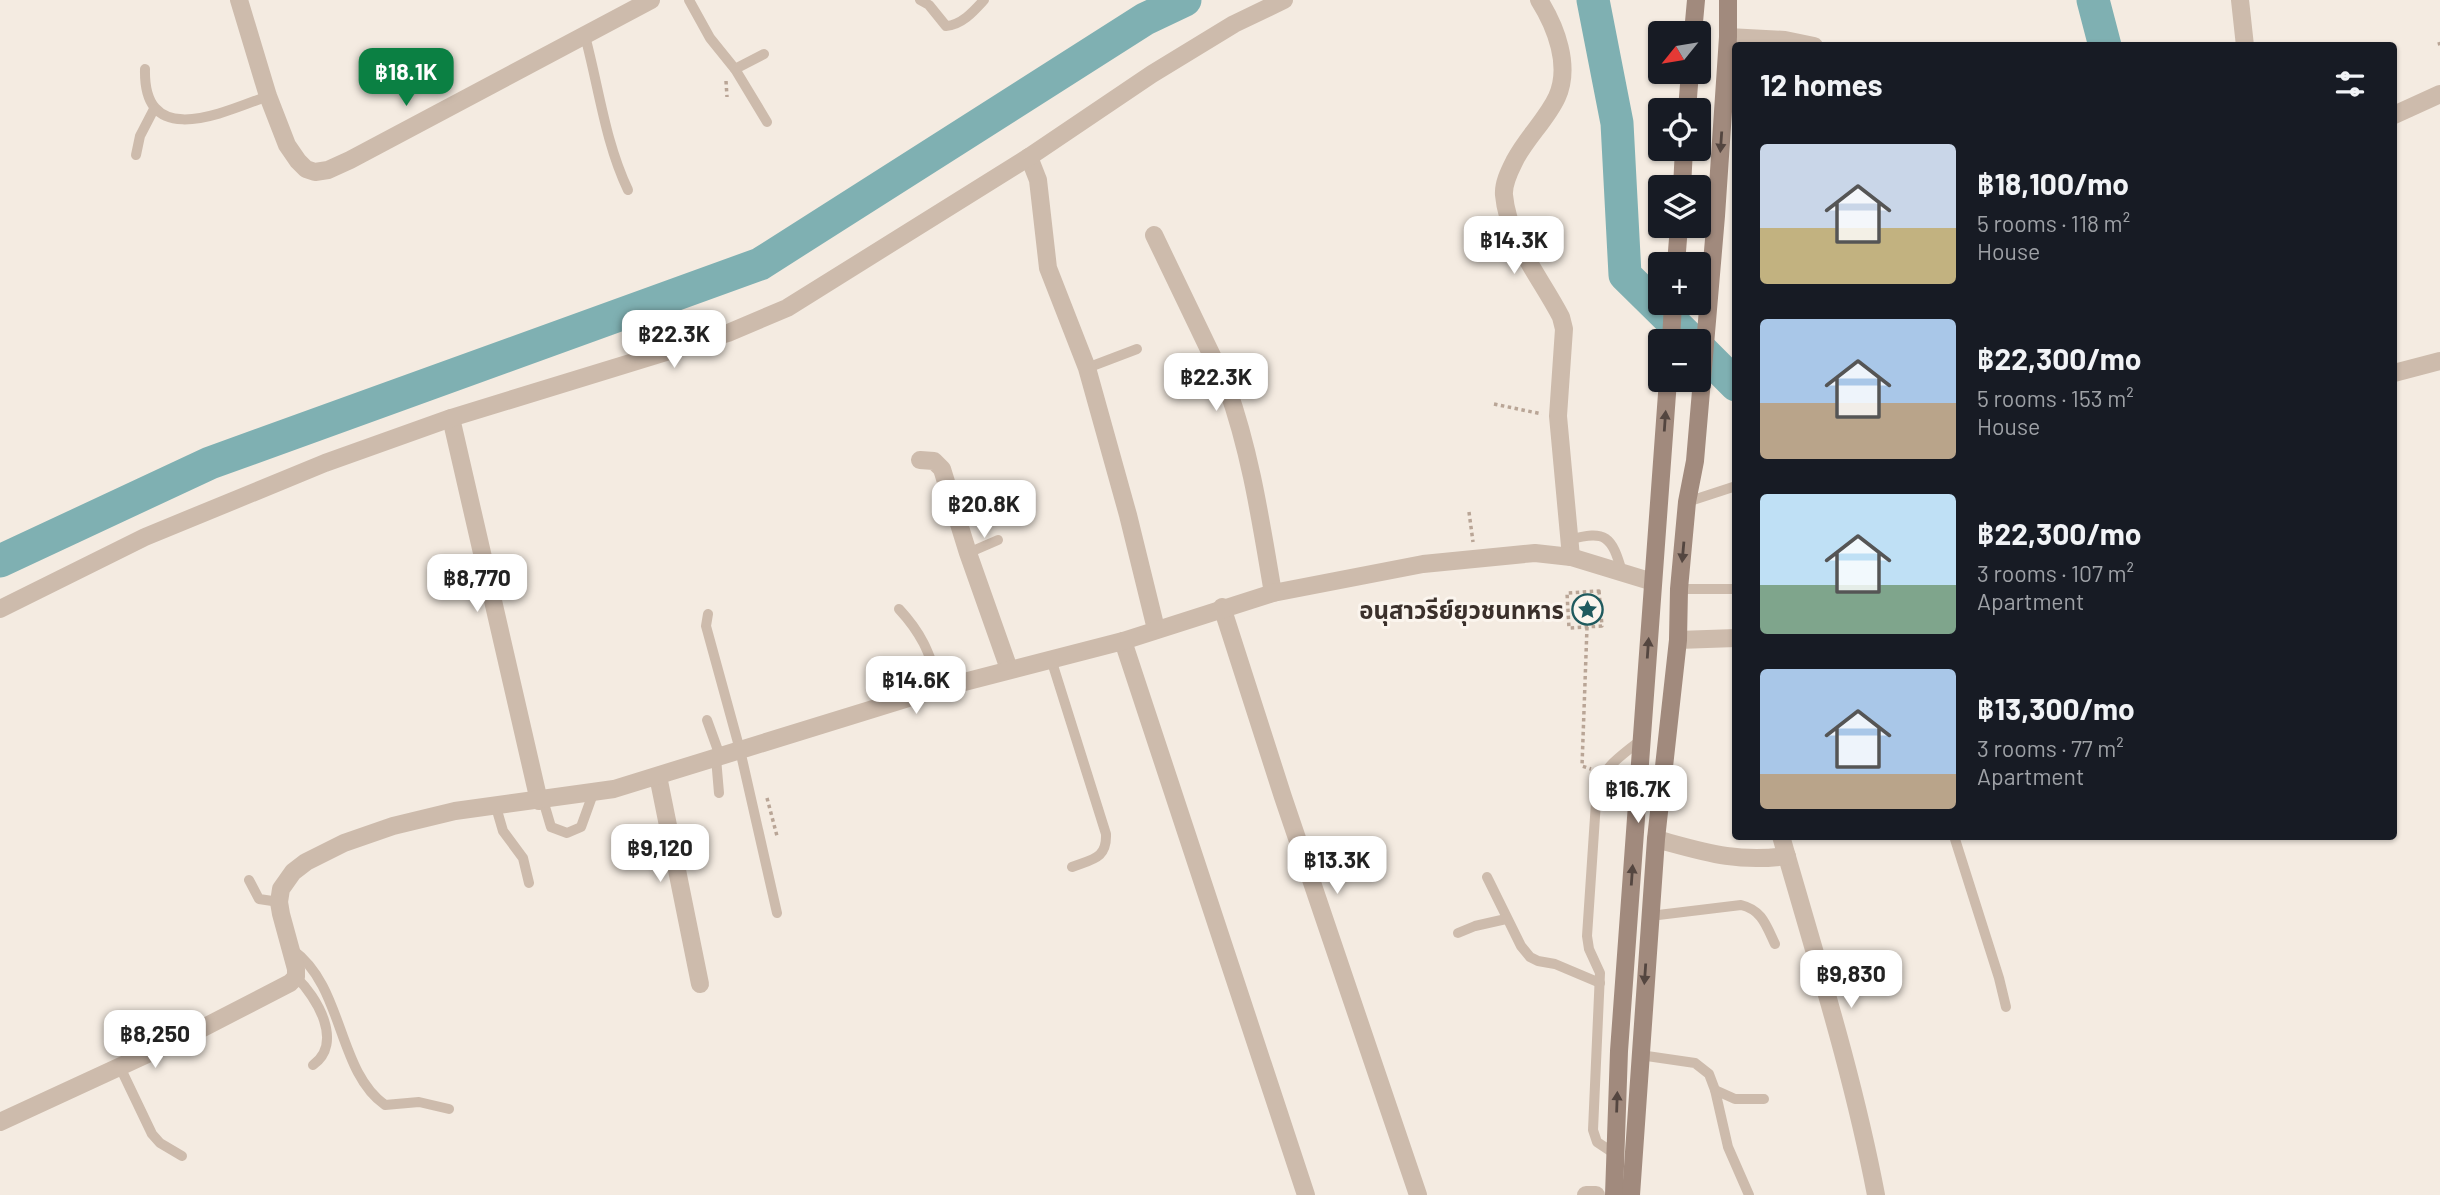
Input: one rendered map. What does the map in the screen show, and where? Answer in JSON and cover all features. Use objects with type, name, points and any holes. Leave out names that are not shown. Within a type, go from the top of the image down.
[{"type":"main road","points":[[1694,21],[1696,0]]},
{"type":"main road","points":[[1631,1195],[1656,839],[1678,640],[1679,589],[1687,502],[1695,460],[1716,216],[1728,0]]},
{"type":"main road","points":[[1614,1195],[1619,1051],[1667,392]]},
{"type":"street","points":[[239,0],[268,96],[287,145],[306,169],[315,172],[328,170],[651,0]]},
{"type":"street","points":[[0,609],[145,537],[325,463],[452,418],[728,333],[787,308],[1029,157],[1152,74],[1234,24],[1284,0]]},
{"type":"street","points":[[1539,0],[1556,33],[1563,78],[1556,99],[1522,147],[1508,175],[1503,194],[1521,247],[1561,317],[1564,330],[1558,416],[1570,548]]},
{"type":"street","points":[[2240,0],[2245,42]]},
{"type":"street","points":[[1728,37],[1795,42]]},
{"type":"street","points":[[2397,114],[2439,98]]},
{"type":"street","points":[[1029,157],[1039,190],[1048,268],[1087,368],[1125,503],[1156,629]]},
{"type":"street","points":[[1154,235],[1227,387],[1235,410],[1257,500],[1273,593]]},
{"type":"street","points":[[2397,372],[2440,362]]},
{"type":"street","points":[[452,418],[541,800]]},
{"type":"street","points":[[920,460],[934,461],[942,469],[1009,669]]},
{"type":"street","points":[[0,1122],[276,992],[296,977],[293,950],[281,914],[281,889],[306,862],[344,843],[393,826],[455,811],[614,789],[941,688],[1122,641],[1222,607],[1273,593],[1423,564],[1570,548],[1622,572],[1653,582]]},
{"type":"street","points":[[1222,607],[1283,797],[1418,1195]]},
{"type":"street","points":[[1678,640],[1732,641]]},
{"type":"street","points":[[1122,641],[1306,1195]]},
{"type":"street","points":[[658,776],[700,984]]},
{"type":"street","points":[[1656,839],[1728,858],[1758,860],[1787,856]]},
{"type":"street","points":[[1782,840],[1840,1043],[1876,1195]]},
{"type":"street","points":[[1586,1195],[1596,1195]]},
{"type":"lane","points":[[689,0],[710,38],[735,69],[767,122]]},
{"type":"lane","points":[[920,0],[929,5],[946,26],[956,25],[984,0]]},
{"type":"lane","points":[[585,36],[606,128],[618,169],[628,190]]},
{"type":"lane","points":[[735,69],[764,54]]},
{"type":"lane","points":[[145,69],[144,87],[154,108],[182,121],[218,114],[268,96]]},
{"type":"lane","points":[[136,155],[140,136],[154,108]]},
{"type":"lane","points":[[1087,368],[1137,349]]},
{"type":"lane","points":[[1687,502],[1732,486]]},
{"type":"lane","points":[[1570,548],[1596,534],[1605,537],[1617,552],[1622,572]]},
{"type":"lane","points":[[968,553],[998,540]]},
{"type":"lane","points":[[1679,589],[1732,589]]},
{"type":"lane","points":[[899,609],[925,643],[941,688]]},
{"type":"lane","points":[[708,614],[706,626],[740,750],[777,913]]},
{"type":"lane","points":[[1051,659],[1106,834],[1107,847],[1103,853],[1072,867]]},
{"type":"lane","points":[[707,720],[718,757],[719,793]]},
{"type":"lane","points":[[1615,1154],[1597,1142],[1593,1130],[1600,968],[1588,949],[1587,936],[1597,787],[1609,768],[1642,740]]},
{"type":"lane","points":[[541,800],[551,827],[567,833],[581,827],[594,791]]},
{"type":"lane","points":[[496,807],[503,831],[523,858],[529,883]]},
{"type":"lane","points":[[1955,840],[2006,1007]]},
{"type":"lane","points":[[1487,877],[1506,919],[1530,957],[1555,964],[1600,983]]},
{"type":"lane","points":[[249,880],[259,899],[279,902]]},
{"type":"lane","points":[[1650,916],[1741,905],[1753,908],[1762,919],[1774,944]]},
{"type":"lane","points":[[1458,933],[1506,919]]},
{"type":"lane","points":[[293,950],[309,963],[318,978],[356,1067],[378,1100],[385,1105],[419,1102],[449,1109]]},
{"type":"lane","points":[[296,977],[311,996],[326,1029],[329,1043],[326,1053],[313,1065]]},
{"type":"lane","points":[[1640,1055],[1695,1063],[1709,1074],[1728,1147],[1749,1195]]},
{"type":"lane","points":[[119,1065],[152,1134],[160,1143],[182,1156]]},
{"type":"lane","points":[[1715,1090],[1735,1099],[1764,1100]]},
{"type":"path","points":[[1494,404],[1558,416]]},
{"type":"path","points":[[1469,512],[1476,558]]},
{"type":"path","points":[[1599,591],[1602,626],[1587,627],[1569,628],[1567,593],[1599,591]]},
{"type":"path","points":[[1582,766],[1587,627]]},
{"type":"waterway","points":[[0,561],[210,463],[760,264],[1145,19],[1185,0]]},
{"type":"waterway","points":[[1593,0],[1617,123],[1625,275],[1680,329]]},
{"type":"waterway","points":[[2093,0],[2104,42]]},
{"type":"waterway","points":[[1711,360],[1732,381]]},
{"type":"place","name":"อนุสาวรีย์ยุวชนทหาร","points":[[1587,609]]}]
